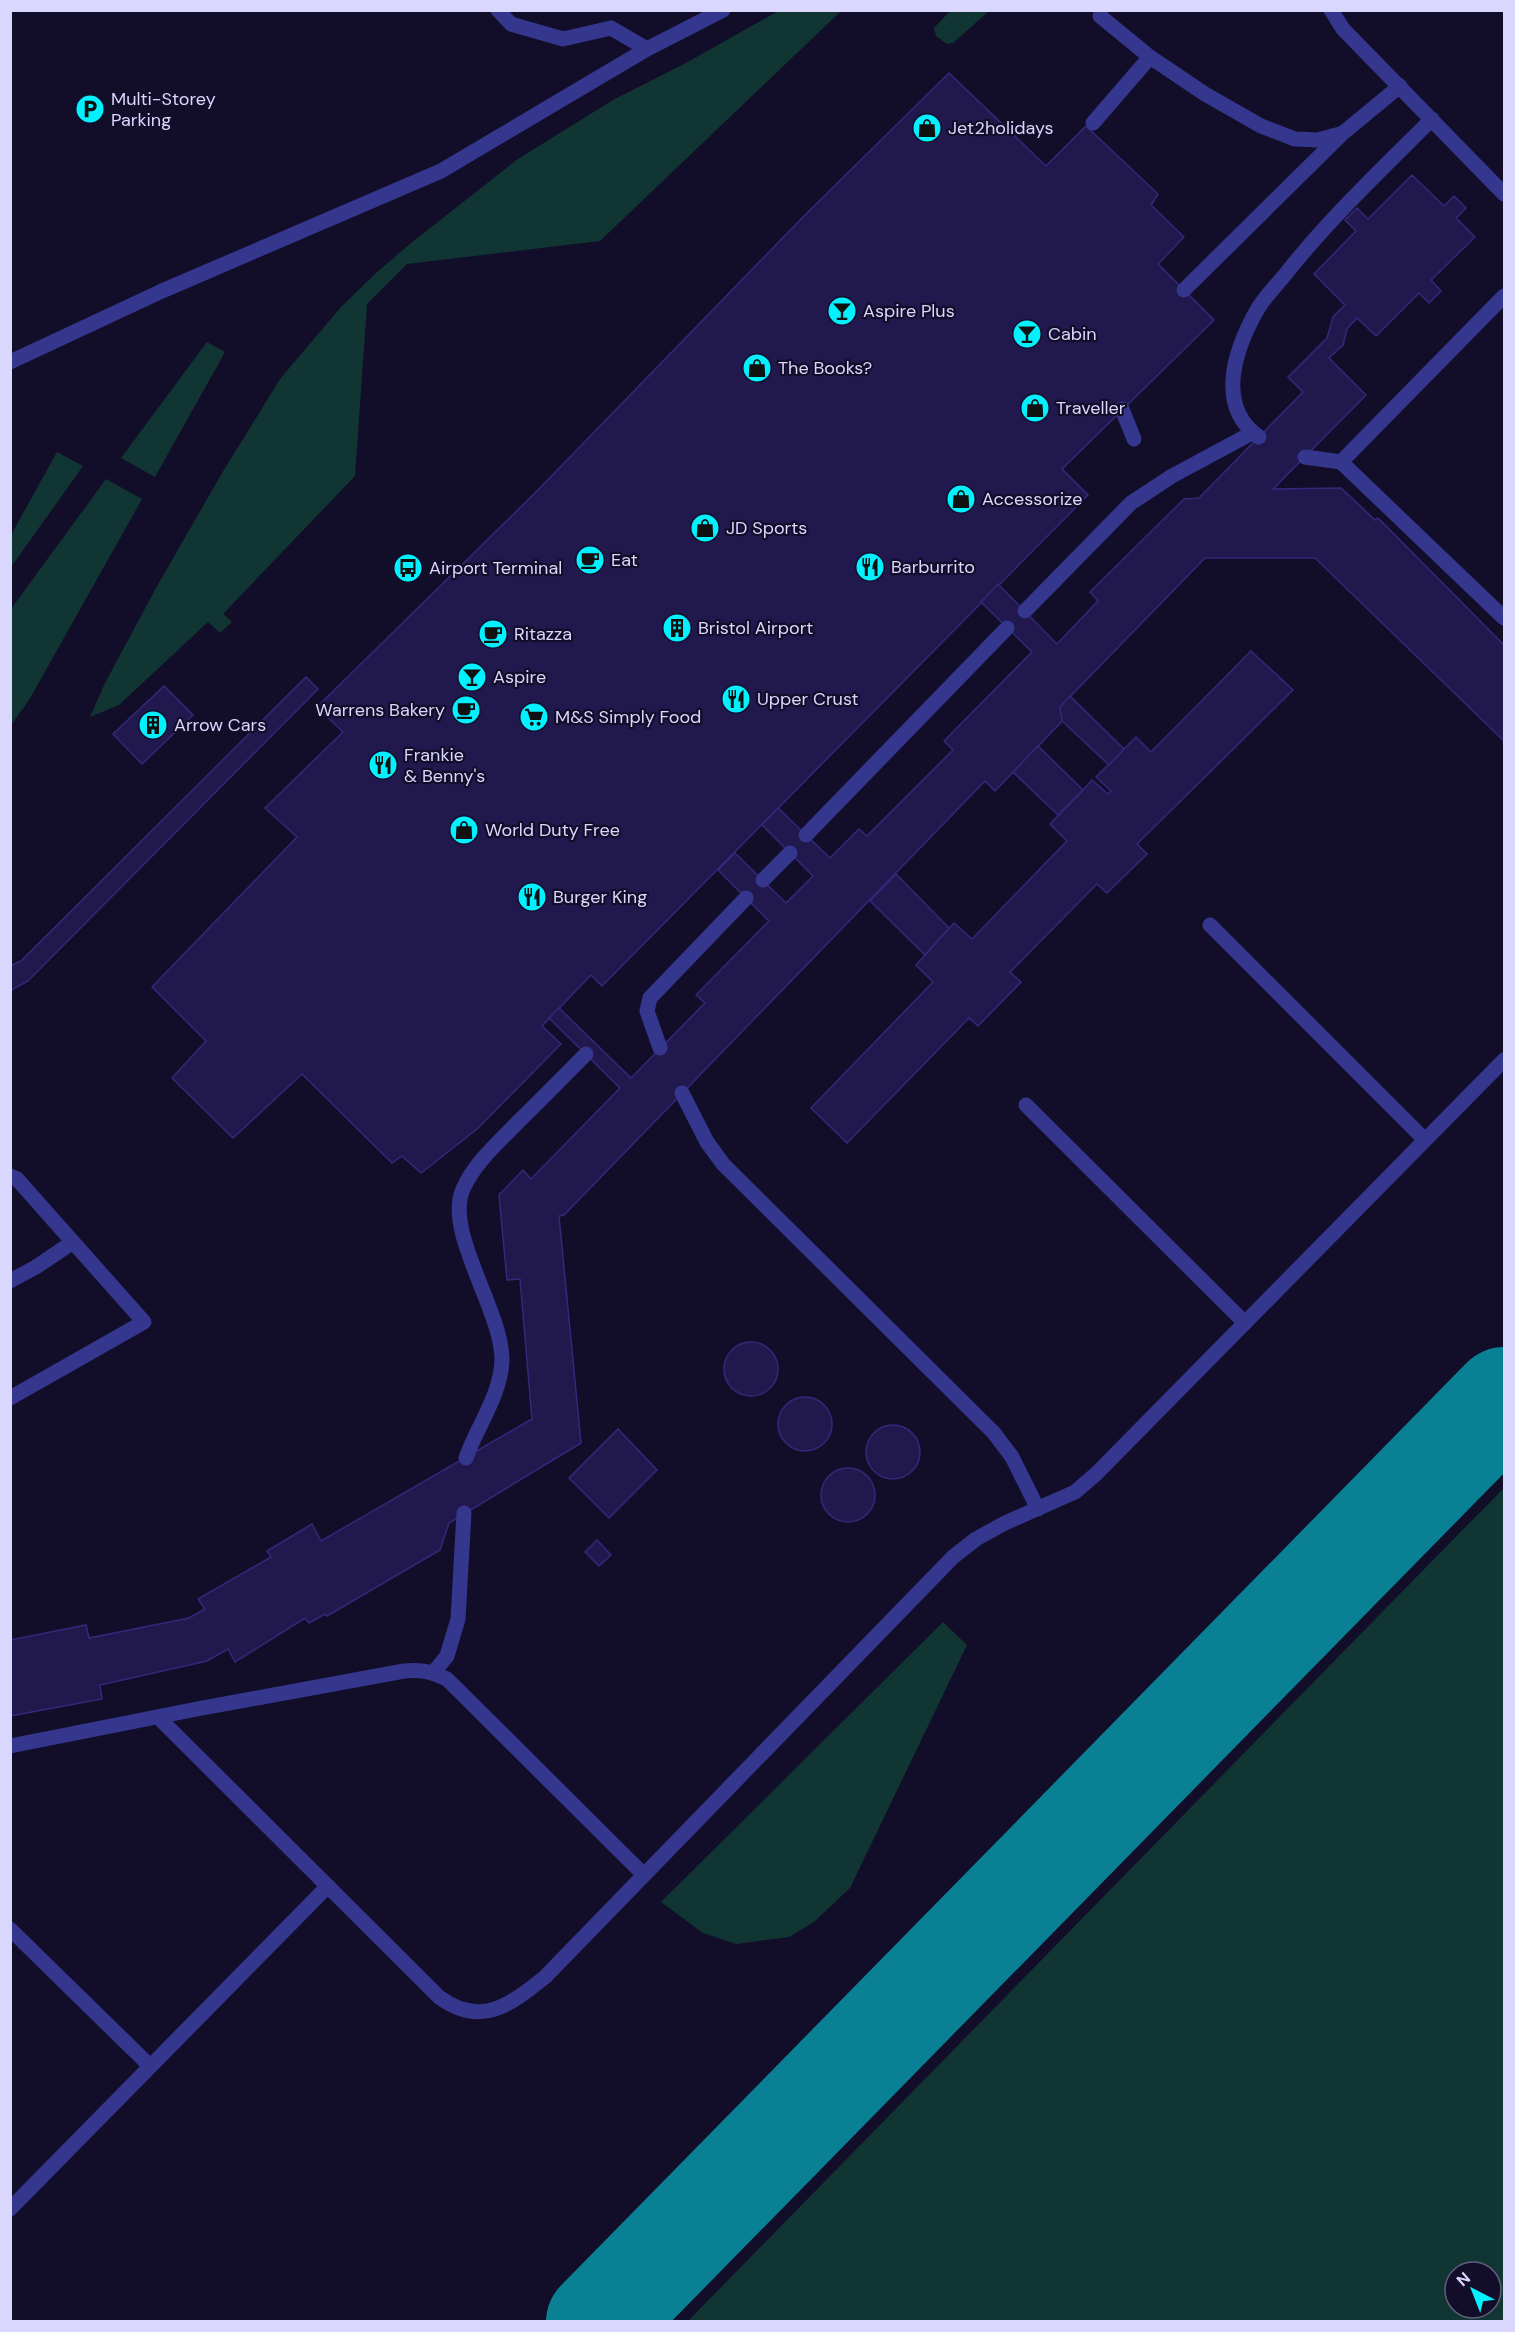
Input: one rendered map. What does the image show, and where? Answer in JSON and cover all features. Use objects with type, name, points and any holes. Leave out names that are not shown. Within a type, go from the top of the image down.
[{"type":"lane","points":[[498,10],[511,24],[563,39],[611,28],[647,49]]},
{"type":"lane","points":[[10,362],[162,291],[441,171],[647,49],[723,10]]},
{"type":"lane","points":[[1331,10],[1344,29],[1504,194]]},
{"type":"lane","points":[[1100,16],[1150,57],[1205,94],[1269,129],[1295,139],[1318,140],[1343,133]]},
{"type":"lane","points":[[1093,123],[1150,57]]},
{"type":"lane","points":[[1185,290],[1343,133],[1400,86]]},
{"type":"lane","points":[[1024,611],[1131,503],[1172,476],[1255,435],[1239,417],[1234,405],[1232,383],[1242,343],[1258,309],[1320,232],[1432,119]]},
{"type":"lane","points":[[1341,462],[1504,296]]},
{"type":"lane","points":[[1122,410],[1134,439]]},
{"type":"lane","points":[[1305,457],[1341,462],[1504,618]]},
{"type":"lane","points":[[806,835],[1007,628]]},
{"type":"lane","points":[[763,880],[790,853]]},
{"type":"lane","points":[[660,1048],[647,1011],[650,998],[746,898]]},
{"type":"lane","points":[[1210,925],[1425,1140]]},
{"type":"lane","points":[[466,1458],[473,1435],[493,1398],[502,1360],[492,1310],[460,1222],[462,1191],[476,1166],[586,1054]]},
{"type":"lane","points":[[158,1717],[439,1997],[450,2005],[480,2013],[505,2006],[544,1977],[953,1557],[976,1539],[1075,1492],[1096,1474],[1504,1060]]},
{"type":"lane","points":[[682,1093],[707,1142],[723,1164],[994,1433],[1012,1456],[1038,1509]]},
{"type":"lane","points":[[1026,1105],[1245,1323]]},
{"type":"lane","points":[[10,1176],[16,1179],[144,1322],[10,1398]]},
{"type":"lane","points":[[10,1281],[73,1242]]},
{"type":"lane","points":[[433,1673],[447,1656],[458,1619],[464,1513]]},
{"type":"lane","points":[[10,1746],[413,1670],[433,1673],[447,1679],[644,1875]]},
{"type":"lane","points":[[10,2209],[328,1886]]},
{"type":"lane","points":[[10,1929],[150,2066]]},
{"type":"green space","points":[[780,10],[841,11],[600,241],[407,264],[367,304],[355,476],[223,614],[232,622],[220,633],[208,622],[119,705],[90,717],[105,683],[156,588],[222,473],[280,379],[341,307],[411,243],[518,159],[613,100],[686,63]]},
{"type":"green space","points":[[950,11],[989,11],[953,43],[947,44],[936,36],[934,28]]},
{"type":"green space","points":[[207,342],[225,352],[155,477],[121,458]]},
{"type":"green space","points":[[57,452],[83,466],[11,567],[11,535]]},
{"type":"green space","points":[[106,479],[142,499],[29,700],[11,725],[11,609]]},
{"type":"green space","points":[[1504,1488],[1504,2321],[688,2321]]},
{"type":"green space","points":[[943,1622],[967,1645],[850,1888],[814,1922],[789,1937],[736,1944],[703,1933],[661,1902]]},
{"type":"building","name":"Bristol Airport","points":[[949,73],[1046,166],[1086,126],[1158,194],[1151,205],[1184,237],[1158,264],[1214,320],[1062,469],[1088,495],[602,986],[591,975],[542,1026],[561,1044],[477,1129],[421,1173],[402,1156],[392,1163],[302,1074],[233,1138],[172,1078],[206,1041],[152,987],[297,837],[265,808],[343,732],[317,707],[536,492],[804,216]]},
{"type":"building","points":[[1412,175],[1444,206],[1454,196],[1466,208],[1456,218],[1475,237],[1431,280],[1441,291],[1429,303],[1419,293],[1376,336],[1357,318],[1347,329],[1343,345],[1329,358],[1366,395],[1273,489],[1341,488],[1375,520],[1378,518],[1504,645],[1504,741],[1315,558],[1205,558],[1060,707],[1069,714],[995,791],[985,781],[564,1215],[559,1216],[581,1443],[449,1523],[440,1550],[327,1616],[325,1614],[309,1623],[305,1618],[235,1662],[228,1649],[207,1661],[100,1685],[102,1699],[10,1716],[10,1640],[86,1625],[89,1638],[189,1618],[205,1609],[198,1599],[271,1557],[267,1551],[312,1524],[321,1541],[532,1419],[520,1279],[507,1280],[499,1195],[523,1170],[531,1179],[620,1088],[549,1018],[559,1008],[631,1078],[705,1003],[696,995],[769,921],[718,870],[735,853],[786,903],[813,876],[762,825],[778,808],[830,858],[859,829],[867,836],[953,750],[944,741],[1032,652],[981,602],[998,584],[1057,644],[1098,601],[1090,592],[1184,499],[1199,498],[1303,392],[1288,377],[1327,338],[1333,317],[1345,305],[1314,274],[1356,231],[1345,220],[1357,208],[1368,219]]},
{"type":"building","points":[[1251,651],[1293,690],[1137,844],[1147,854],[1107,893],[1097,884],[1010,972],[1021,982],[978,1026],[969,1018],[847,1143],[811,1108],[933,982],[916,965],[954,923],[972,939],[1067,841],[1050,824],[1092,780],[1108,794],[1111,791],[1096,777],[1136,737],[1151,752]]},
{"type":"building","points":[[306,677],[318,689],[28,981],[10,991],[10,966],[21,961]]},
{"type":"building","name":"Arrow Cars","points":[[164,686],[193,715],[142,764],[113,734]]},
{"type":"building","points":[[1070,696],[1124,749],[1109,765],[1062,721],[1060,707]]},
{"type":"building","points":[[1038,746],[1083,790],[1058,815],[1013,772]]},
{"type":"building","points":[[896,874],[949,928],[925,955],[870,901]]},
{"type":"building","points":[[751,1342],[761,1344],[770,1350],[776,1359],[778,1369],[776,1379],[770,1388],[761,1394],[751,1396],[741,1394],[732,1388],[726,1379],[724,1369],[726,1359],[732,1350],[741,1344]]},
{"type":"building","points":[[805,1397],[815,1399],[824,1405],[830,1414],[832,1424],[830,1434],[824,1443],[815,1449],[805,1451],[795,1449],[786,1443],[780,1434],[778,1424],[780,1414],[786,1405],[795,1399]]},
{"type":"building","points":[[893,1425],[903,1427],[912,1433],[918,1442],[920,1452],[918,1462],[912,1471],[903,1477],[893,1479],[883,1477],[874,1471],[868,1462],[866,1452],[868,1442],[874,1433],[883,1427]]},
{"type":"building","points":[[618,1429],[657,1470],[609,1518],[569,1478]]},
{"type":"building","points":[[848,1468],[858,1470],[867,1476],[873,1485],[875,1495],[873,1505],[867,1514],[858,1520],[848,1522],[838,1520],[829,1514],[823,1505],[821,1495],[823,1485],[829,1476],[838,1470]]},
{"type":"building","points":[[597,1540],[611,1555],[599,1566],[585,1552]]},
{"type":"taxiway","points":[[598,2322],[1504,1399]]},
{"type":"place","name":"Multi-Storey Parking","points":[[90,109]]},
{"type":"place","name":"Jet2holidays","points":[[927,128]]},
{"type":"place","name":"Aspire Plus","points":[[842,311]]},
{"type":"place","name":"Cabin","points":[[1027,334]]},
{"type":"place","name":"The Books?","points":[[757,368]]},
{"type":"place","name":"Traveller","points":[[1035,408]]},
{"type":"place","name":"Accessorize","points":[[961,499]]},
{"type":"place","name":"JD Sports","points":[[705,528]]},
{"type":"place","name":"Eat","points":[[590,560]]},
{"type":"place","name":"Barburrito","points":[[870,567]]},
{"type":"place","name":"Airport Terminal","points":[[408,568]]},
{"type":"place","name":"Bristol Airport","points":[[677,628]]},
{"type":"place","name":"Ritazza","points":[[493,634]]},
{"type":"place","name":"Aspire","points":[[472,677]]},
{"type":"place","name":"Upper Crust","points":[[736,699]]},
{"type":"place","name":"Warrens Bakery","points":[[466,710]]},
{"type":"place","name":"M&S Simply Food","points":[[534,717]]},
{"type":"place","name":"Arrow Cars","points":[[153,725]]},
{"type":"place","name":"Frankie & Benny's","points":[[383,765]]},
{"type":"place","name":"World Duty Free","points":[[464,830]]},
{"type":"place","name":"Burger King","points":[[532,897]]}]
